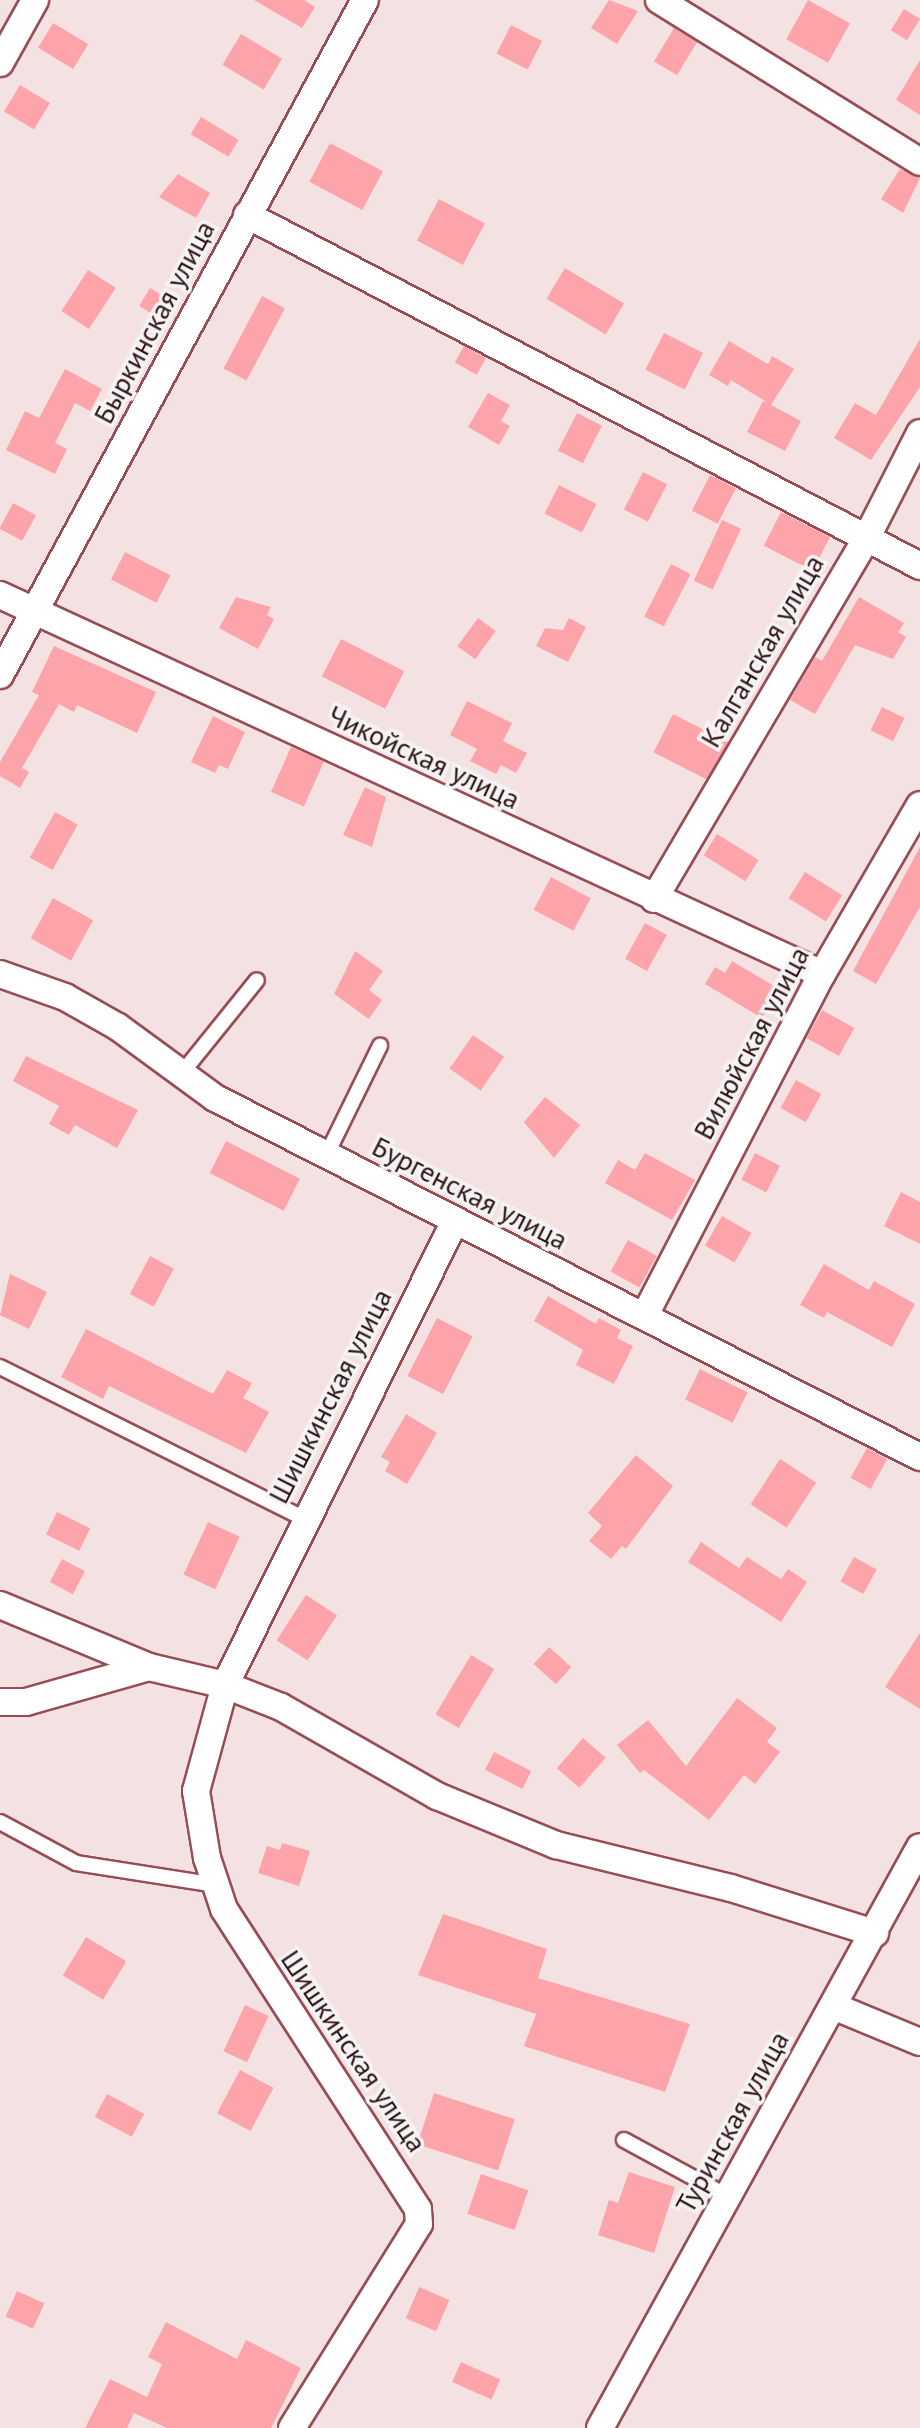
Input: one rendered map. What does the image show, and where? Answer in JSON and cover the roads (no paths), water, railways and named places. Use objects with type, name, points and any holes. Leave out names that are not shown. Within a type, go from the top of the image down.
[{"type":"street","points":[[0,63],[35,0]]},
{"type":"street","name":"Быркинская улица","points":[[0,675],[365,0]]},
{"type":"street","points":[[659,0],[920,162]]},
{"type":"street","points":[[247,215],[820,511],[865,541],[920,566]]},
{"type":"street","name":"Калганская улица","points":[[654,899],[865,541],[920,433]]},
{"type":"street","name":"Чикойская улица","points":[[0,595],[822,974]]},
{"type":"street","name":"Вилюйская улица","points":[[645,1315],[822,974],[920,805]]},
{"type":"street","name":"Бургенская улица","points":[[0,974],[65,997],[215,1098],[454,1223],[645,1315],[920,1457]]},
{"type":"street","name":"Шишкинская улица","points":[[292,2428],[419,2224],[418,2209],[246,1947],[216,1885],[196,1791],[225,1685],[303,1518],[454,1223]]},
{"type":"street","points":[[0,1605],[149,1667],[225,1685],[281,1707],[437,1796],[556,1845],[731,1888],[875,1933]]},
{"type":"street","points":[[0,1702],[26,1702],[149,1667]]},
{"type":"street","name":"Туринская улица","points":[[600,2428],[920,1847]]},
{"type":"street","points":[[833,2006],[920,2042]]},
{"type":"lane","points":[[182,1073],[257,980]]},
{"type":"lane","points":[[326,1156],[380,1046]]},
{"type":"lane","points":[[0,1367],[303,1518]]},
{"type":"lane","points":[[0,1822],[76,1863],[216,1885]]},
{"type":"lane","points":[[624,2140],[727,2196]]}]
